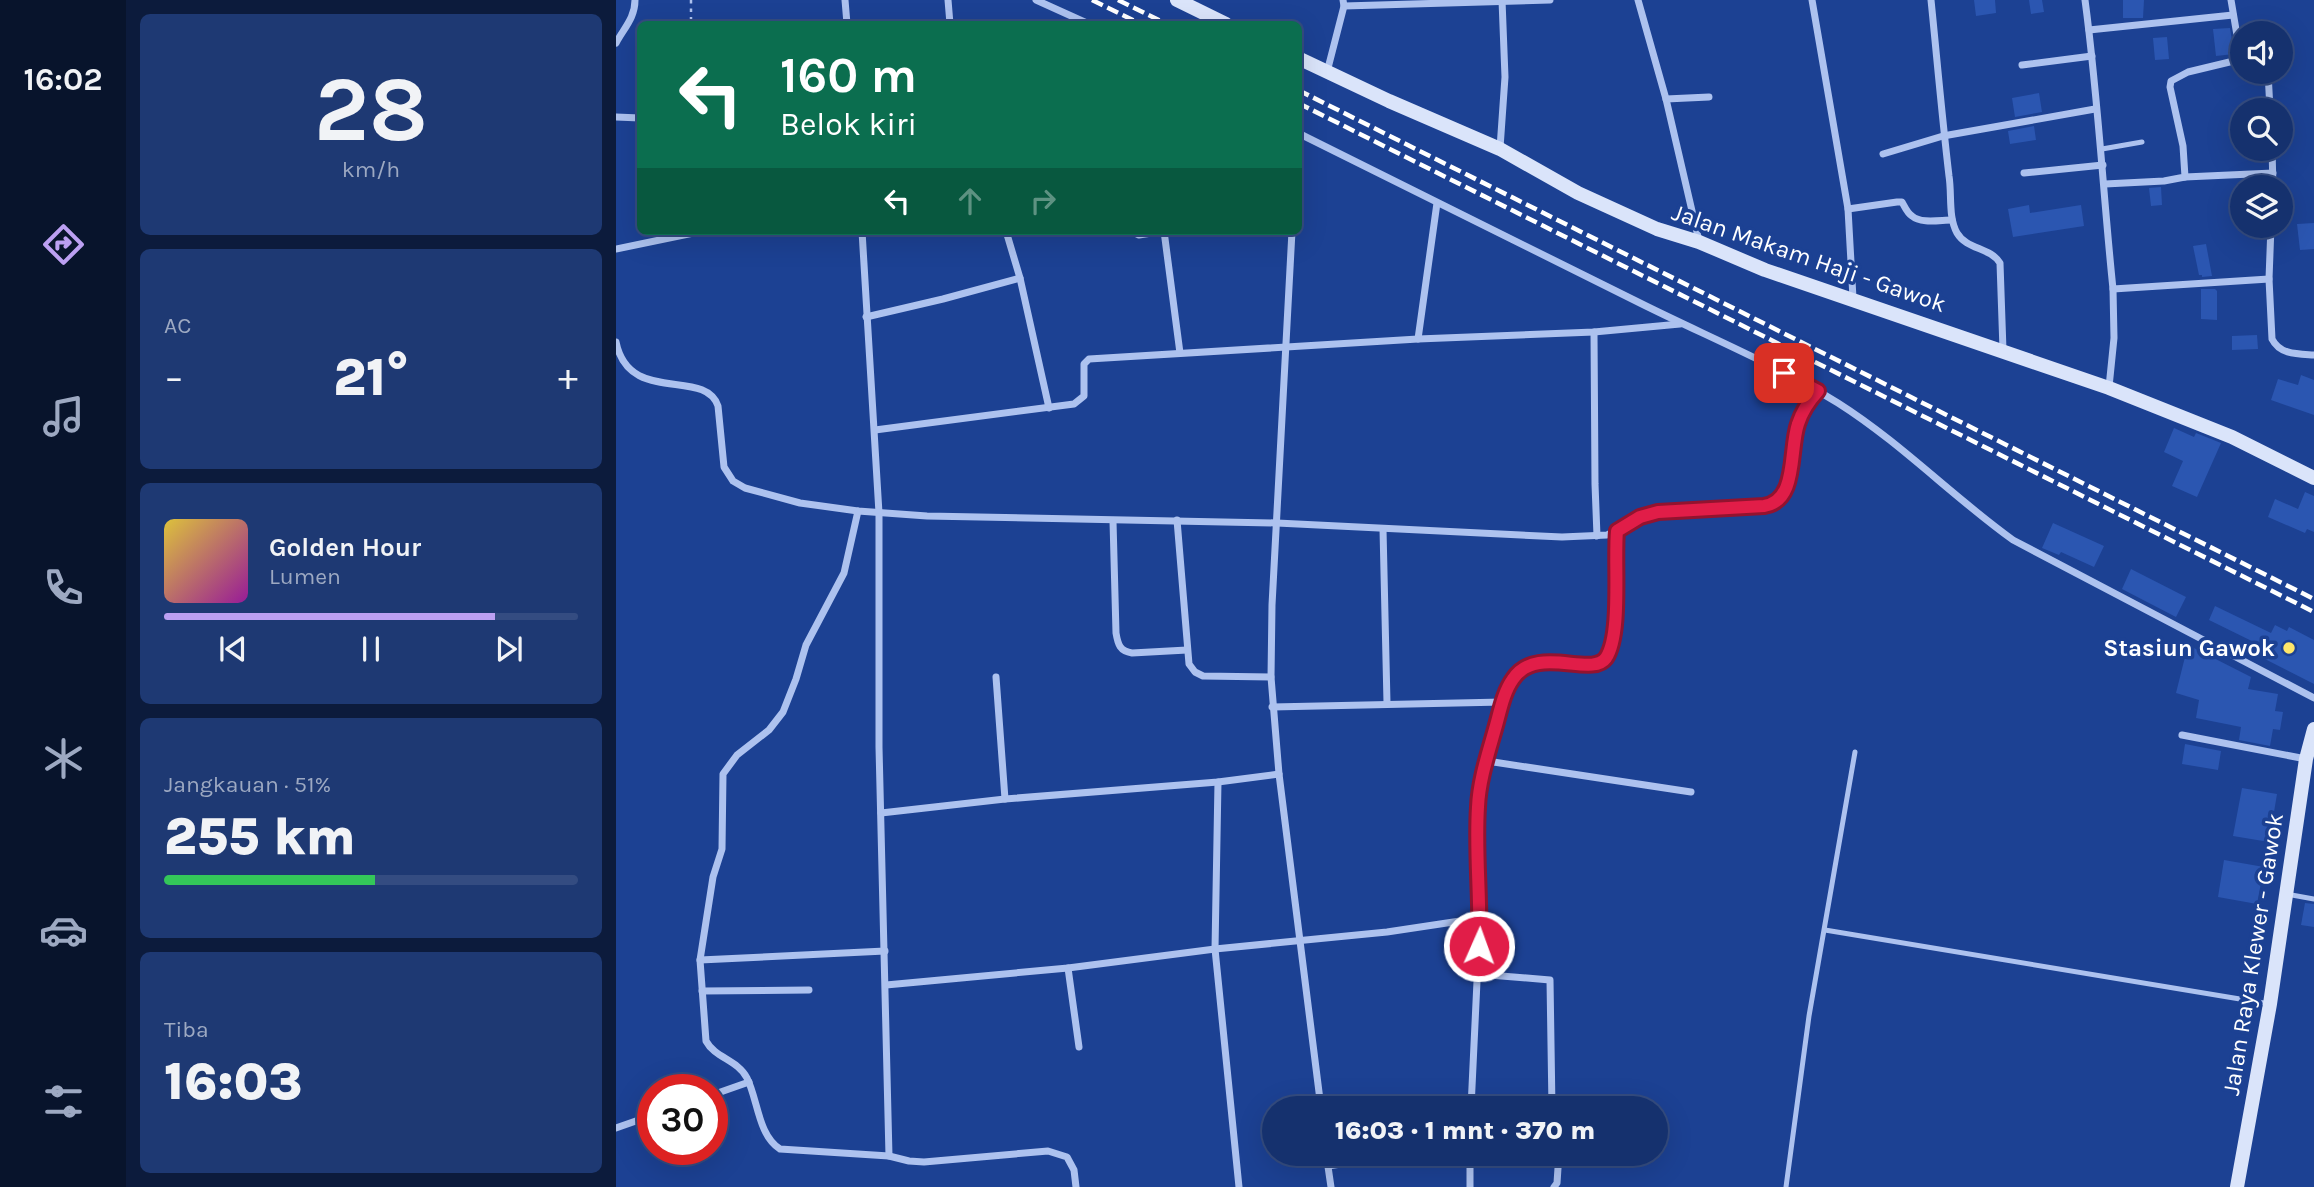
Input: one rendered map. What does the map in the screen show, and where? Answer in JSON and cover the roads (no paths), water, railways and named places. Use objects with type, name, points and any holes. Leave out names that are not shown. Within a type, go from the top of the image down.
[{"type":"street","points":[[616,43],[631,20],[635,0]]},
{"type":"street","points":[[845,0],[847,21]]},
{"type":"street","points":[[948,0],[950,21]]},
{"type":"street","points":[[1036,0],[1082,21]]},
{"type":"street","points":[[1177,0],[1220,21]]},
{"type":"street","points":[[1500,149],[1505,77],[1502,0]]},
{"type":"street","points":[[1327,72],[1344,3],[1550,0]]},
{"type":"street","points":[[1638,0],[1666,99],[1699,242]]},
{"type":"street","points":[[1812,0],[1848,209],[1853,299]]},
{"type":"street","points":[[1931,0],[1952,220],[1958,235],[1967,244],[1994,255],[2000,263],[2003,350]]},
{"type":"street","points":[[2085,0],[2095,109],[2102,149],[2113,289],[2109,388]]},
{"type":"street","points":[[2231,0],[2234,21]]},
{"type":"street","points":[[2089,30],[2233,15]]},
{"type":"street","points":[[2022,65],[2092,56]]},
{"type":"street","name":"Jalan Makam Haji - Gawok","points":[[1302,60],[1500,149],[1578,192],[1657,229],[1699,242],[1766,270],[2109,388],[2232,437],[2314,478]]},
{"type":"street","points":[[2185,177],[2183,146],[2171,81],[2188,72],[2230,62]]},
{"type":"street","points":[[1666,99],[1709,97]]},
{"type":"street","points":[[1883,154],[1943,135],[2095,109]]},
{"type":"street","points":[[616,117],[637,118]]},
{"type":"street","points":[[1302,136],[1681,324],[1767,363],[1818,391],[1880,431],[1979,516],[2013,540],[2314,698]]},
{"type":"street","points":[[2105,184],[2273,173],[2272,161]]},
{"type":"street","points":[[2024,173],[2103,165]]},
{"type":"street","points":[[1848,209],[1902,202],[1913,218],[1952,220]]},
{"type":"street","points":[[1418,340],[1437,203]]},
{"type":"street","points":[[616,249],[687,235]]},
{"type":"street","points":[[862,235],[879,513],[881,813],[889,1156]]},
{"type":"street","points":[[1007,235],[1020,278],[1049,408]]},
{"type":"street","points":[[1165,235],[1180,353]]},
{"type":"street","points":[[1292,235],[1272,605],[1271,677],[1279,774],[1320,1096]]},
{"type":"street","points":[[2271,238],[2270,324],[2276,346],[2282,351],[2314,355]]},
{"type":"street","points":[[866,317],[1020,278]]},
{"type":"street","points":[[2113,289],[2269,279]]},
{"type":"street","points":[[874,430],[1074,404],[1084,396],[1086,359],[1594,332],[1681,324]]},
{"type":"street","points":[[1594,332],[1597,536]]},
{"type":"street","points":[[616,342],[625,365],[639,377],[702,390],[714,397],[718,406],[724,467],[733,481],[745,488],[800,503],[927,516],[1278,523],[1562,537],[1597,536],[1617,531],[1640,517],[1658,512],[1764,506],[1777,502],[1787,487],[1797,427],[1804,407],[1818,391]]},
{"type":"street","points":[[858,511],[844,573],[806,645],[783,712],[769,730],[737,755],[723,774],[723,849],[713,877],[700,960],[706,1041],[710,1048],[740,1068],[749,1082],[765,1130],[771,1141],[780,1149],[889,1156],[924,1162],[1048,1151],[1067,1157],[1076,1187]]},
{"type":"street","points":[[1177,520],[1189,664],[1198,674],[1271,677]]},
{"type":"street","points":[[1113,521],[1116,634],[1119,647],[1132,653],[1187,650]]},
{"type":"street","points":[[1383,529],[1387,703]]},
{"type":"street","points":[[1472,1096],[1480,918],[1478,806],[1487,761],[1503,702],[1513,678],[1527,666],[1545,663],[1595,665],[1606,658],[1610,650],[1615,610],[1617,531]]},
{"type":"street","points":[[996,677],[1005,799]]},
{"type":"street","points":[[1272,707],[1503,702]]},
{"type":"street","name":"Jalan Raya Klewer - Gawok","points":[[2237,1187],[2270,1004],[2305,759],[2314,729]]},
{"type":"street","points":[[2182,735],[2305,759]]},
{"type":"street","points":[[1487,761],[1691,792]]},
{"type":"street","points":[[881,813],[1279,774]]},
{"type":"street","points":[[1218,782],[1215,949],[1239,1187]]},
{"type":"street","points":[[886,985],[1068,968],[1215,949],[1387,932],[1480,918]]},
{"type":"street","points":[[700,960],[885,951]]},
{"type":"street","points":[[1068,968],[1079,1046]]},
{"type":"street","points":[[1477,974],[1550,980],[1552,1096]]},
{"type":"street","points":[[702,991],[809,990]]},
{"type":"street","points":[[728,1089],[749,1082]]},
{"type":"street","points":[[616,1128],[637,1121]]},
{"type":"street","points":[[1328,1166],[1331,1187]]},
{"type":"street","points":[[1470,1166],[1470,1187]]},
{"type":"street","points":[[1554,1187],[1557,1166]]},
{"type":"lane","points":[[2102,149],[2142,142]]},
{"type":"lane","points":[[1786,1187],[1810,1016],[1855,751]]},
{"type":"lane","points":[[2286,894],[2314,899]]},
{"type":"lane","points":[[1825,930],[2270,1004]]},
{"type":"railway","points":[[1092,0],[1135,21]]},
{"type":"railway","points":[[1118,0],[1161,21]]},
{"type":"railway","points":[[1302,92],[2314,599]]},
{"type":"railway","points":[[1302,105],[2314,612]]},
{"type":"place","name":"Stasiun Gawok","points":[[2289,648]]}]
